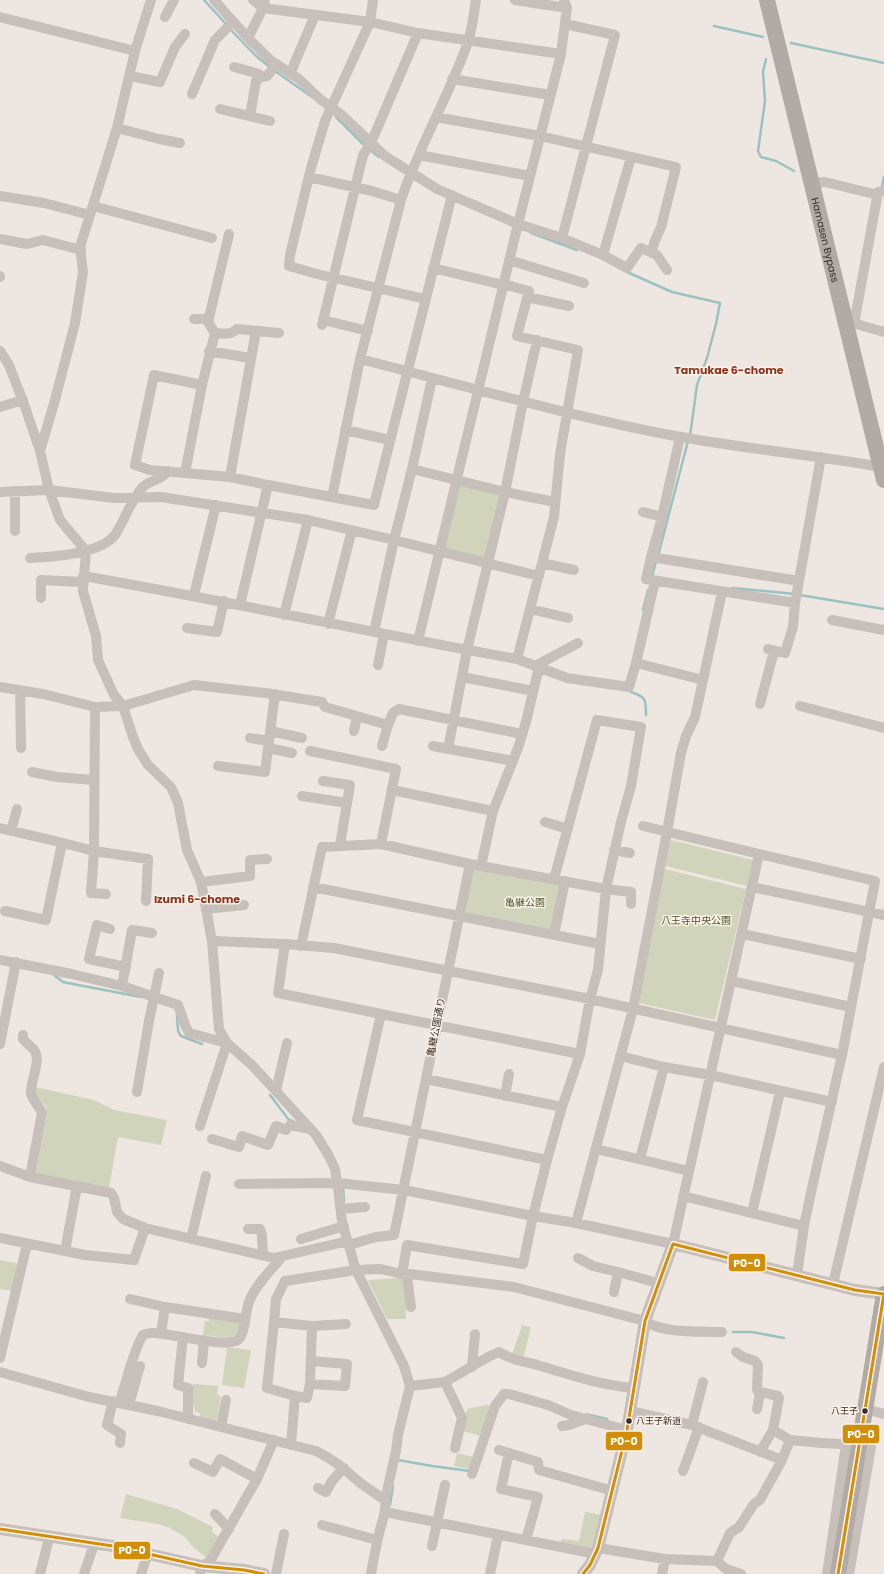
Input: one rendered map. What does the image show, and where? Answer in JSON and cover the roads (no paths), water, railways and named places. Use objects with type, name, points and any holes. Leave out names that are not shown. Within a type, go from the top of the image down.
[{"type":"highway","name":"Hamasen Bypass","points":[[767,0],[811,182],[849,323],[883,476]]},
{"type":"highway","points":[[838,1574],[884,1294]]},
{"type":"street","points":[[40,451],[56,400],[75,323],[83,272],[81,250],[83,237],[117,128],[135,51],[151,0]]},
{"type":"street","points":[[165,17],[174,0]]},
{"type":"street","points":[[214,0],[248,38],[277,64],[353,124],[370,143],[410,175],[452,197],[518,224],[562,238],[603,255],[628,268],[641,248],[652,252],[667,270]]},
{"type":"street","points":[[253,0],[264,4],[315,15],[370,22],[418,33],[468,41],[561,54]]},
{"type":"street","points":[[373,0],[370,22],[325,121],[309,177],[290,255],[289,266],[425,299]]},
{"type":"street","points":[[332,497],[360,359],[401,200],[410,175],[468,41],[476,0]]},
{"type":"street","points":[[418,641],[503,284],[561,54],[565,24],[565,4],[514,0]]},
{"type":"street","points":[[248,38],[264,4]]},
{"type":"street","points":[[290,74],[315,15]]},
{"type":"street","points":[[0,17],[135,51]]},
{"type":"street","points":[[192,94],[215,40],[233,22]]},
{"type":"street","points":[[562,238],[615,35],[565,24]]},
{"type":"street","points":[[368,331],[323,322],[364,153],[370,143],[418,33]]},
{"type":"street","points":[[130,76],[160,82],[176,47],[185,34]]},
{"type":"street","points":[[250,116],[256,81],[261,77],[267,76],[277,64]]},
{"type":"street","points":[[234,67],[259,74],[261,77]]},
{"type":"street","points":[[452,79],[550,95]]},
{"type":"street","points":[[220,109],[270,121]]},
{"type":"street","points":[[436,117],[540,136],[676,167],[661,227],[652,252]]},
{"type":"street","points":[[117,128],[180,143]]},
{"type":"street","points":[[419,155],[530,176]]},
{"type":"street","points":[[603,255],[631,157]]},
{"type":"street","points":[[309,177],[356,187],[401,200]]},
{"type":"street","points":[[811,182],[825,182],[874,194],[881,191]]},
{"type":"street","points":[[881,191],[849,323],[884,332]]},
{"type":"street","points":[[0,196],[91,210],[212,238]]},
{"type":"street","points":[[202,385],[154,375],[135,465],[150,470],[230,477],[374,505],[452,197]]},
{"type":"street","points":[[215,333],[208,322],[229,234]]},
{"type":"street","points":[[0,239],[27,244],[43,240],[81,250]]},
{"type":"street","points":[[509,260],[584,283]]},
{"type":"street","points":[[433,268],[529,291],[517,336],[578,350],[560,454],[554,517],[517,659]]},
{"type":"street","points":[[527,297],[569,306]]},
{"type":"street","points":[[194,320],[209,319]]},
{"type":"street","points":[[215,333],[225,334],[234,332],[238,329],[279,333]]},
{"type":"street","points":[[230,477],[256,331]]},
{"type":"street","points":[[185,473],[209,351],[215,333]]},
{"type":"street","points":[[448,749],[467,650],[505,492],[537,340]]},
{"type":"street","points":[[0,351],[9,365],[23,400],[40,451],[49,490],[60,520],[86,551],[83,591],[96,636],[98,660],[114,694],[122,706],[132,737],[138,749],[148,765],[171,787],[178,803],[187,850],[201,882],[212,941],[219,1029],[227,1043],[253,1066],[323,1144],[335,1169],[340,1209],[356,1270],[404,1366],[410,1386],[398,1435],[385,1500],[385,1512],[377,1540],[371,1574]]},
{"type":"street","points":[[209,351],[250,358]]},
{"type":"street","points":[[360,359],[478,391],[567,412],[680,437],[799,455],[822,457],[883,476]]},
{"type":"street","points":[[378,665],[379,633],[394,540],[412,469],[432,379]]},
{"type":"street","points":[[0,407],[23,400]]},
{"type":"street","points":[[346,430],[390,440]]},
{"type":"street","points":[[680,437],[646,579],[795,603]]},
{"type":"street","points":[[760,704],[771,650],[785,653],[793,627],[795,603],[822,457]]},
{"type":"street","points":[[412,469],[505,492],[555,502]]},
{"type":"street","points":[[30,558],[56,556],[86,551],[105,544],[114,536],[144,486],[163,478],[168,471]]},
{"type":"street","points":[[240,605],[268,485]]},
{"type":"street","points":[[0,492],[49,490],[114,498],[161,497],[216,505],[308,520],[440,550],[539,576]]},
{"type":"street","points":[[15,491],[15,531]]},
{"type":"street","points":[[194,595],[216,505]]},
{"type":"street","points":[[643,512],[662,517]]},
{"type":"street","points":[[284,615],[308,520]]},
{"type":"street","points":[[328,624],[352,530]]},
{"type":"street","points":[[651,557],[799,581]]},
{"type":"street","points":[[542,564],[574,570]]},
{"type":"street","points":[[41,598],[41,580],[83,579],[194,595],[328,624],[517,659],[567,678],[629,687],[655,581]]},
{"type":"street","points":[[576,1223],[633,1009],[681,753],[686,736],[695,717],[722,592]]},
{"type":"street","points":[[187,628],[216,632],[224,601]]},
{"type":"street","points":[[530,609],[568,618]]},
{"type":"street","points":[[832,620],[884,630]]},
{"type":"street","points":[[537,666],[578,643]]},
{"type":"street","points":[[636,663],[703,680]]},
{"type":"street","points":[[481,866],[494,811],[522,734],[533,691],[537,666]]},
{"type":"street","points":[[462,677],[533,691]]},
{"type":"street","points":[[0,687],[43,694],[95,707],[122,706],[194,684],[275,694],[322,702],[325,707],[388,725]]},
{"type":"street","points":[[20,690],[21,748]]},
{"type":"street","points":[[218,766],[264,772],[275,694]]},
{"type":"street","points":[[800,706],[884,728]]},
{"type":"street","points":[[95,707],[94,851],[91,893],[106,894]]},
{"type":"street","points":[[382,746],[393,714],[399,709],[522,734]]},
{"type":"street","points":[[354,731],[357,717]]},
{"type":"street","points":[[0,1166],[30,1177],[111,1193],[114,1198],[117,1212],[123,1219],[145,1228],[191,1240],[274,1258],[281,1258],[344,1242],[349,1245],[364,1240],[394,1235],[407,1245],[523,1264],[547,1160],[562,1107],[580,1054],[590,999],[598,970],[606,889],[614,850],[631,786],[642,727],[597,720],[554,879]]},
{"type":"street","points":[[250,738],[269,740],[302,738]]},
{"type":"street","points":[[269,740],[292,753]]},
{"type":"street","points":[[433,746],[513,761]]},
{"type":"street","points":[[310,751],[396,769],[381,844]]},
{"type":"street","points":[[32,772],[57,777],[94,780]]},
{"type":"street","points":[[323,780],[350,785],[340,846]]},
{"type":"street","points":[[392,790],[494,811]]},
{"type":"street","points":[[302,796],[347,804]]},
{"type":"street","points":[[11,831],[17,809]]},
{"type":"street","points":[[545,822],[568,829]]},
{"type":"street","points":[[643,826],[875,881],[842,1055],[804,1226],[797,1275]]},
{"type":"street","points":[[0,828],[94,851],[148,859],[146,901]]},
{"type":"street","points":[[5,911],[46,920],[62,843]]},
{"type":"street","points":[[301,946],[322,847],[381,844],[470,864],[606,889],[631,892],[631,904]]},
{"type":"street","points":[[614,850],[630,853]]},
{"type":"street","points":[[583,1574],[597,1551],[613,1491],[627,1430],[646,1321],[658,1283],[673,1244],[759,854]]},
{"type":"street","points":[[201,882],[250,876],[250,860],[267,859]]},
{"type":"street","name":"亀継公園通り","points":[[394,1235],[470,864]]},
{"type":"street","points":[[554,935],[565,881]]},
{"type":"street","points":[[313,886],[600,944]]},
{"type":"street","points":[[752,887],[884,915]]},
{"type":"street","points":[[206,909],[244,905]]},
{"type":"street","points":[[110,929],[97,926],[89,959],[126,967]]},
{"type":"street","points":[[122,986],[132,930],[152,932]]},
{"type":"street","points":[[742,934],[861,959]]},
{"type":"street","points":[[212,941],[334,948],[447,972],[590,999],[842,1055]]},
{"type":"street","points":[[285,944],[278,993],[580,1054]]},
{"type":"street","points":[[0,960],[16,962],[122,986],[155,996],[178,1005],[189,1033],[227,1043]]},
{"type":"street","points":[[0,1044],[16,962]]},
{"type":"street","points":[[137,1092],[159,973]]},
{"type":"street","points":[[731,981],[851,1007]]},
{"type":"street","points":[[381,1014],[357,1120],[547,1160]]},
{"type":"street","points":[[23,1035],[23,1039],[34,1050],[37,1056],[31,1088],[34,1101],[40,1107],[42,1113],[30,1177]]},
{"type":"street","points":[[200,1126],[227,1043]]},
{"type":"street","points":[[276,1091],[287,1043]]},
{"type":"street","points":[[620,1056],[664,1067],[710,1075],[780,1092],[832,1102]]},
{"type":"street","points":[[640,1159],[664,1067]]},
{"type":"street","points":[[834,1284],[884,1067]]},
{"type":"street","points":[[505,1096],[509,1074]]},
{"type":"street","points":[[426,1079],[562,1107]]},
{"type":"street","points":[[752,1214],[780,1092]]},
{"type":"street","points":[[212,1139],[239,1147],[242,1136],[268,1145],[276,1126],[286,1130],[290,1125],[310,1129]]},
{"type":"street","points":[[596,1149],[689,1171]]},
{"type":"street","points":[[191,1240],[206,1176]]},
{"type":"street","points":[[239,1184],[338,1184],[404,1190],[533,1216],[576,1223],[673,1244],[855,1290],[884,1294]]},
{"type":"street","points":[[65,1252],[77,1186]]},
{"type":"street","points":[[683,1196],[804,1226]]},
{"type":"street","points":[[340,1209],[366,1208]]},
{"type":"street","points":[[301,1239],[344,1226]]},
{"type":"street","points":[[0,1238],[65,1252],[134,1260],[145,1228]]},
{"type":"street","points":[[248,1229],[260,1229],[262,1235],[263,1255]]},
{"type":"street","points":[[0,1358],[27,1244]]},
{"type":"street","points":[[407,1245],[405,1275],[411,1307]]},
{"type":"street","points":[[120,1403],[138,1343],[143,1334],[161,1333],[219,1342],[236,1342],[240,1339],[250,1301],[281,1258]]},
{"type":"street","points":[[578,1258],[593,1266],[658,1283]]},
{"type":"street","points":[[312,1326],[310,1384],[307,1398],[267,1388],[276,1299],[285,1281],[356,1270],[381,1269],[405,1275],[410,1274],[514,1287],[646,1321],[651,1325],[678,1330],[722,1332]]},
{"type":"street","points":[[614,1292],[618,1272]]},
{"type":"street","points":[[130,1299],[165,1307],[245,1319]]},
{"type":"street","points":[[161,1333],[165,1307]]},
{"type":"street","points":[[274,1322],[312,1326],[346,1324]]},
{"type":"street","points":[[472,1367],[475,1334]]},
{"type":"street","points":[[183,1337],[178,1385],[188,1388],[188,1419]]},
{"type":"street","points":[[202,1363],[204,1340]]},
{"type":"street","points":[[410,1386],[445,1382],[499,1352],[508,1358],[534,1364],[569,1376],[616,1386],[634,1388]]},
{"type":"street","points":[[736,1352],[743,1357],[755,1361],[758,1365],[757,1390],[778,1396],[773,1430],[760,1452]]},
{"type":"street","points":[[310,1384],[345,1386],[347,1364],[311,1361]]},
{"type":"street","points":[[120,1443],[121,1434],[107,1425],[140,1366]]},
{"type":"street","points":[[1,1376],[188,1419],[316,1451],[331,1458],[359,1482],[385,1500]]},
{"type":"street","points":[[445,1382],[462,1418],[455,1448]]},
{"type":"street","points":[[683,1471],[696,1426],[703,1382]]},
{"type":"street","points":[[756,1409],[760,1392]]},
{"type":"street","points":[[472,1474],[495,1406],[504,1394],[542,1403],[571,1415],[588,1418],[627,1430]]},
{"type":"street","points":[[291,1445],[295,1396]]},
{"type":"street","points":[[221,1427],[226,1400]]},
{"type":"street","points":[[865,1409],[884,1414]]},
{"type":"street","points":[[630,1410],[696,1426],[782,1460]]},
{"type":"street","points":[[562,1426],[588,1418]]},
{"type":"street","points":[[773,1430],[790,1440],[846,1445],[860,1437],[871,1447],[850,1574]]},
{"type":"street","points":[[201,1570],[210,1561],[229,1529],[257,1479],[274,1440]]},
{"type":"street","points":[[717,1561],[730,1533],[739,1527],[754,1504],[760,1500],[782,1460],[790,1440]]},
{"type":"street","points":[[827,1574],[846,1445]]},
{"type":"street","points":[[526,1540],[538,1497],[501,1489],[504,1451],[538,1462],[539,1470],[613,1491]]},
{"type":"street","points":[[194,1463],[213,1472],[220,1459],[257,1479]]},
{"type":"street","points":[[318,1488],[326,1492],[332,1481],[344,1468]]},
{"type":"street","points":[[432,1546],[445,1485]]},
{"type":"street","points":[[385,1512],[498,1535],[597,1551],[665,1560],[717,1561],[726,1569],[741,1574]]},
{"type":"street","points":[[215,1514],[229,1529]]},
{"type":"street","points":[[322,1525],[377,1540]]},
{"type":"street","points":[[0,1529],[48,1538],[148,1553],[201,1570],[244,1570],[264,1574]]},
{"type":"street","points":[[276,1574],[284,1534]]},
{"type":"street","points":[[490,1574],[498,1535]]},
{"type":"street","points":[[40,1574],[48,1538]]},
{"type":"street","points":[[84,1574],[94,1544]]},
{"type":"street","points":[[141,1574],[148,1553]]},
{"type":"street","points":[[662,1574],[665,1560]]},
{"type":"waterway","points":[[204,0],[227,25]]},
{"type":"waterway","points":[[714,26],[763,37]]},
{"type":"waterway","points":[[230,29],[256,56],[271,68]]},
{"type":"waterway","points":[[791,43],[884,63]]},
{"type":"waterway","points":[[766,59],[763,72],[765,101],[758,151],[761,157],[776,161],[794,171]]},
{"type":"waterway","points":[[275,71],[312,97]]},
{"type":"waterway","points":[[336,117],[366,147]]},
{"type":"waterway","points":[[370,150],[379,157]]},
{"type":"waterway","points":[[882,186],[884,177]]},
{"type":"waterway","points":[[531,233],[577,250]]},
{"type":"waterway","points":[[627,272],[672,292],[720,303],[707,358],[697,385],[690,436]]},
{"type":"waterway","points":[[658,556],[688,441]]},
{"type":"waterway","points":[[652,577],[656,561]]},
{"type":"waterway","points":[[732,588],[795,594]]},
{"type":"waterway","points":[[643,610],[648,590]]},
{"type":"waterway","points":[[800,595],[884,609]]},
{"type":"waterway","points":[[629,689],[631,692],[640,695],[644,699],[646,705],[646,715]]},
{"type":"waterway","points":[[54,975],[63,982],[141,997]]},
{"type":"waterway","points":[[177,1015],[178,1031],[181,1036],[202,1044]]},
{"type":"waterway","points":[[270,1095],[289,1120],[293,1121]]},
{"type":"waterway","points":[[343,1186],[344,1201]]},
{"type":"waterway","points":[[733,1332],[752,1332],[784,1338]]},
{"type":"waterway","points":[[590,1415],[607,1419]]},
{"type":"waterway","points":[[398,1460],[470,1471]]},
{"type":"waterway","points":[[390,1505],[393,1486]]},
{"type":"place","name":"八王子","points":[[865,1411]]},
{"type":"place","name":"八王子新道","points":[[629,1421]]},
{"type":"district","name":"Tamukae 6-chome","points":[[729,370]]},
{"type":"district","name":"Izumi 6-chome","points":[[197,899]]},
{"type":"park label","name":"亀継公園","points":[[525,902]]},
{"type":"park label","name":"八王寺中央公園","points":[[696,920]]}]
